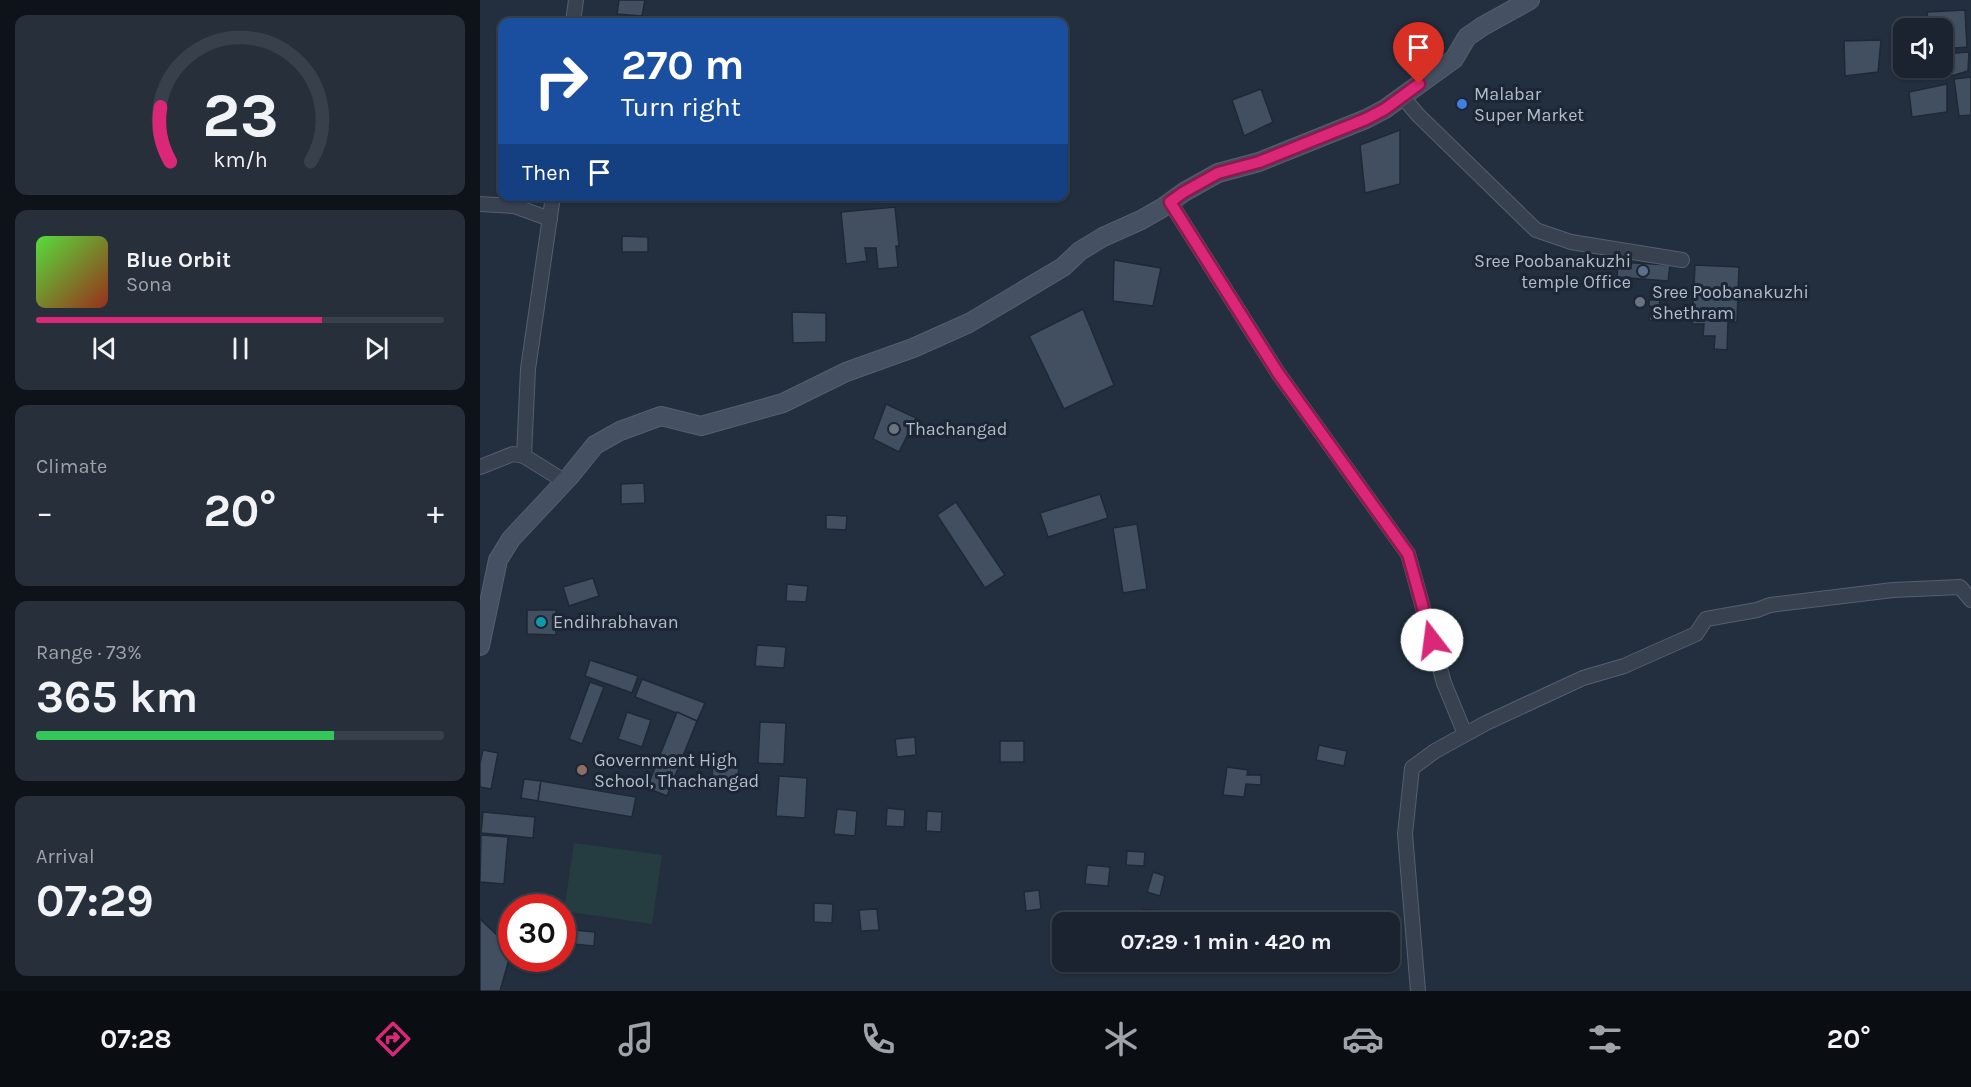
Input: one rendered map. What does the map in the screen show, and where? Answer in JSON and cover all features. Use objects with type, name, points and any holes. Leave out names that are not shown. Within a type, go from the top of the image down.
[{"type":"main road","points":[[480,646],[498,560],[511,539],[595,445],[620,430],[661,416],[701,426],[783,403],[846,372],[913,348],[969,323],[1062,267],[1080,251],[1103,237],[1141,220],[1218,173],[1259,162],[1366,119],[1454,59],[1467,37],[1530,0]]},
{"type":"street","points":[[574,18],[576,0]]},
{"type":"street","points":[[1402,96],[1418,115],[1536,230],[1571,242],[1682,260]]},
{"type":"street","points":[[524,456],[528,369],[552,201]]},
{"type":"street","points":[[1170,202],[1278,373],[1408,554],[1444,683],[1465,735]]},
{"type":"street","points":[[480,204],[514,206],[550,219]]},
{"type":"street","points":[[480,467],[513,454],[524,456],[564,481]]},
{"type":"street","points":[[1418,991],[1405,834],[1412,768],[1486,723],[1583,678],[1624,666],[1696,634],[1706,619],[1757,610],[1770,605],[1893,590],[1960,587],[1971,600]]},
{"type":"green space","points":[[574,843],[662,855],[652,924],[576,913],[576,894],[566,894]]},
{"type":"building","points":[[619,0],[645,0],[642,16],[617,14]]},
{"type":"building","points":[[1965,10],[1967,47],[1953,48],[1953,18],[1928,18],[1927,12]]},
{"type":"building","points":[[1881,40],[1878,72],[1845,76],[1844,41]]},
{"type":"building","points":[[1969,52],[1968,71],[1953,75],[1953,53]]},
{"type":"building","points":[[1971,77],[1971,115],[1959,116],[1954,79]]},
{"type":"building","points":[[1947,84],[1947,112],[1912,117],[1909,92]]},
{"type":"building","points":[[1261,89],[1273,122],[1244,136],[1232,100]]},
{"type":"building","points":[[1400,130],[1400,184],[1365,193],[1360,145]]},
{"type":"building","points":[[895,207],[899,246],[896,246],[898,267],[878,269],[876,248],[865,248],[867,261],[846,264],[841,212]]},
{"type":"building","points":[[622,236],[648,237],[648,252],[622,252]]},
{"type":"building","points":[[1114,260],[1161,268],[1153,306],[1113,301]]},
{"type":"building","name":"Sree Poobanakuzhi temple Office","points":[[1618,262],[1670,265],[1668,281],[1617,277]]},
{"type":"building","points":[[1695,265],[1739,267],[1737,322],[1728,322],[1727,350],[1714,349],[1715,336],[1703,336],[1704,324],[1692,324]]},
{"type":"building","points":[[1650,291],[1660,292],[1660,297],[1650,297]]},
{"type":"building","points":[[1649,300],[1660,300],[1659,307],[1649,306]]},
{"type":"building","points":[[1083,309],[1114,385],[1064,409],[1029,336]]},
{"type":"building","points":[[792,312],[826,313],[826,342],[793,343]]},
{"type":"building","points":[[1650,313],[1661,314],[1660,321],[1649,320]]},
{"type":"building","name":"Thachangad","points":[[886,404],[916,418],[899,452],[873,439]]},
{"type":"building","points":[[644,483],[645,503],[621,504],[621,484]]},
{"type":"building","points":[[1100,494],[1108,518],[1048,537],[1040,513]]},
{"type":"building","points":[[956,502],[1005,575],[985,588],[937,515]]},
{"type":"building","points":[[826,515],[847,516],[846,530],[826,529]]},
{"type":"building","points":[[1137,524],[1147,589],[1123,593],[1113,528]]},
{"type":"building","points":[[593,578],[599,596],[569,606],[563,587]]},
{"type":"building","points":[[787,584],[808,586],[806,602],[786,601]]},
{"type":"building","name":"Endihrabhavan","points":[[527,610],[556,610],[556,635],[527,634]]},
{"type":"building","points":[[757,645],[786,647],[784,668],[755,666]]},
{"type":"building","points":[[590,660],[638,676],[632,693],[585,676]]},
{"type":"building","points":[[642,679],[705,703],[697,721],[635,697]]},
{"type":"building","points":[[590,682],[604,687],[582,744],[569,739]]},
{"type":"building","points":[[627,712],[651,720],[642,747],[618,739]]},
{"type":"building","points":[[677,712],[697,721],[667,796],[647,788]]},
{"type":"building","points":[[760,722],[786,723],[784,764],[758,763]]},
{"type":"building","points":[[915,737],[916,755],[897,757],[895,739]]},
{"type":"building","points":[[1000,741],[1024,741],[1024,762],[1000,762]]},
{"type":"building","points":[[1319,745],[1347,751],[1344,766],[1316,760]]},
{"type":"building","points":[[483,750],[498,753],[491,789],[480,787],[480,763]]},
{"type":"building","points":[[713,758],[739,759],[738,782],[712,781]]},
{"type":"building","points":[[1227,767],[1248,770],[1247,775],[1261,775],[1261,785],[1246,784],[1244,797],[1223,795]]},
{"type":"building","points":[[779,776],[807,778],[805,818],[776,816]]},
{"type":"building","points":[[524,779],[541,781],[538,801],[521,798]]},
{"type":"building","points":[[541,781],[636,797],[632,817],[538,801]]},
{"type":"building","points":[[887,808],[905,810],[904,827],[886,826]]},
{"type":"building","points":[[837,809],[857,811],[855,836],[834,834]]},
{"type":"building","points":[[927,811],[942,812],[941,832],[926,831]]},
{"type":"building","points":[[483,812],[535,817],[533,838],[481,833]]},
{"type":"building","points":[[481,835],[508,837],[504,884],[480,882]]},
{"type":"building","points":[[1127,851],[1145,852],[1144,866],[1126,865]]},
{"type":"building","points":[[1087,865],[1110,867],[1108,886],[1085,884]]},
{"type":"building","points":[[1153,872],[1165,876],[1160,896],[1147,892]]},
{"type":"building","points":[[1039,890],[1041,909],[1026,911],[1024,892]]},
{"type":"building","points":[[814,903],[833,904],[832,923],[814,922]]},
{"type":"building","points":[[877,909],[879,930],[861,931],[859,910]]},
{"type":"building","points":[[1143,909],[1162,911],[1162,912],[1143,912]]},
{"type":"building","points":[[480,919],[498,936],[498,972],[505,972],[500,991],[480,991]]},
{"type":"building","points":[[576,930],[595,932],[594,946],[576,944]]},
{"type":"place","name":"Malabar Super Market","points":[[1462,104]]},
{"type":"place","name":"Sree Poobanakuzhi temple Office","points":[[1643,271]]},
{"type":"place","name":"Sree Poobanakuzhi Shethram","points":[[1640,302]]},
{"type":"place","name":"Thachangad","points":[[894,429]]},
{"type":"place","name":"Endihrabhavan","points":[[541,622]]},
{"type":"place","name":"Government High School, Thachangad","points":[[582,770]]},
{"type":"route","points":[[1419,84],[1385,109],[1366,119],[1259,162],[1218,173],[1170,202],[1278,373],[1408,554],[1432,640]]}]
